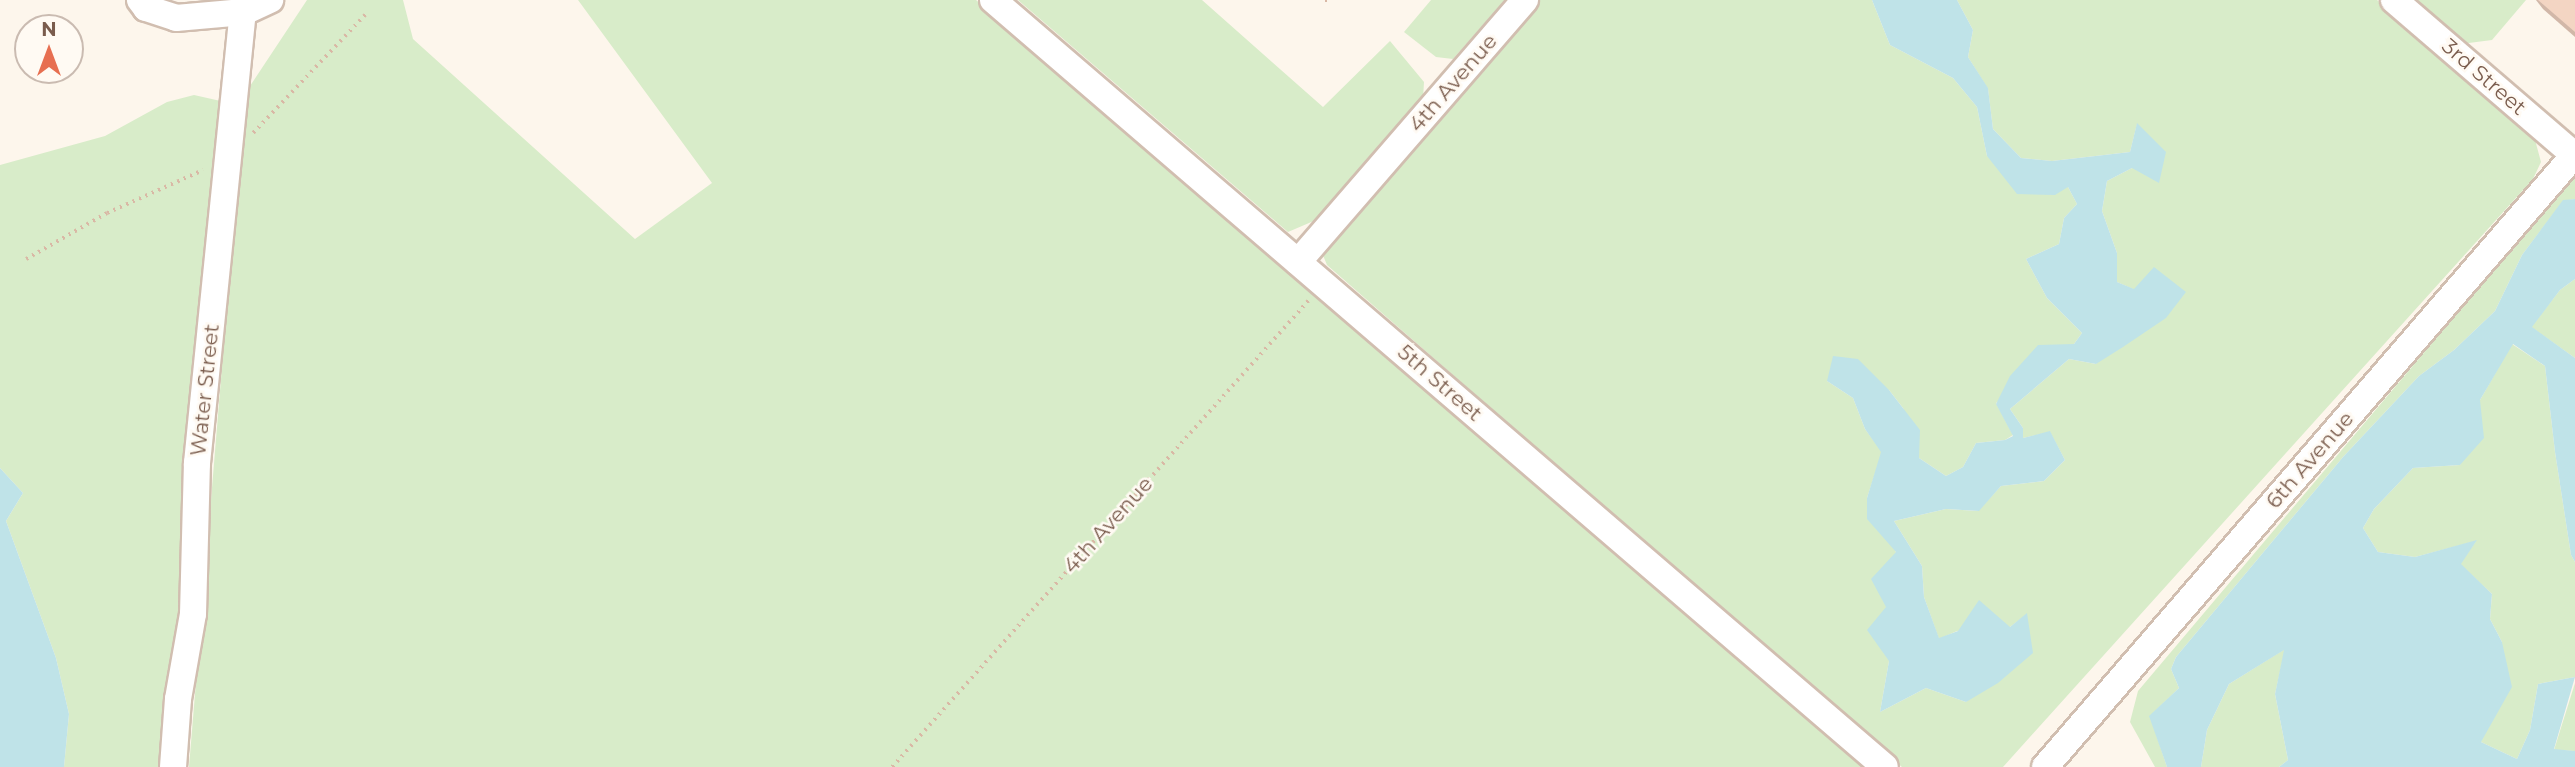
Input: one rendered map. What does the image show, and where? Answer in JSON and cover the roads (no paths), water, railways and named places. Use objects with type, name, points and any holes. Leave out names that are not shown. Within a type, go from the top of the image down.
[{"type":"street","points":[[140,0],[146,8],[176,18],[270,0]]},
{"type":"street","name":"5th Street","points":[[993,0],[1885,767]]},
{"type":"street","name":"4th Avenue","points":[[1298,262],[1525,0]]},
{"type":"street","name":"3rd Street","points":[[2394,0],[2575,154]]},
{"type":"street","name":"Water Street","points":[[173,767],[178,699],[194,614],[197,463],[244,6]]},
{"type":"street","name":"6th Avenue","points":[[2045,767],[2575,154]]},
{"type":"water","points":[[1872,0],[1957,0],[1973,30],[1968,57],[1988,88],[1993,129],[2021,158],[2052,161],[2130,152],[2137,123],[2166,152],[2159,183],[2132,168],[2107,181],[2102,211],[2117,253],[2117,282],[2134,289],[2154,267],[2186,292],[2166,318],[2123,347],[2096,364],[2069,359],[2010,409],[2023,428],[2023,438],[2050,431],[2065,460],[2044,481],[2001,486],[1979,511],[1946,509],[1894,521],[1922,566],[1924,597],[1939,638],[1958,631],[1979,600],[2010,627],[2027,613],[2033,653],[1998,683],[1966,702],[1926,688],[1880,712],[1889,661],[1867,630],[1886,607],[1871,579],[1896,552],[1867,519],[1867,498],[1881,452],[1865,429],[1853,398],[1827,381],[1833,356],[1858,359],[1889,390],[1920,430],[1919,458],[1946,476],[1963,467],[1976,443],[2005,440],[2013,436],[1996,404],[2010,376],[2038,345],[2074,344],[2082,333],[2047,298],[2026,259],[2059,244],[2064,218],[2077,204],[2068,187],[2055,195],[2017,194],[1987,156],[1977,107],[1953,78],[1890,45]]},
{"type":"water","points":[[2575,199],[2575,279],[2560,290],[2532,327],[2575,358],[2575,562],[2571,555],[2555,452],[2545,366],[2513,344],[2480,400],[2484,438],[2460,465],[2413,468],[2374,509],[2363,528],[2378,552],[2415,557],[2477,540],[2461,564],[2492,594],[2490,619],[2502,642],[2512,687],[2481,742],[2517,759],[2530,730],[2538,684],[2575,677],[2554,749],[2575,751],[2575,767],[2279,767],[2288,760],[2275,694],[2284,650],[2229,684],[2207,730],[2201,767],[2167,767],[2149,716],[2179,688],[2171,669],[2176,657],[2343,457],[2419,376],[2454,350],[2495,311],[2522,255],[2563,200]]},
{"type":"water","points":[[0,468],[23,493],[6,521],[56,658],[69,714],[64,767],[0,767]]}]
